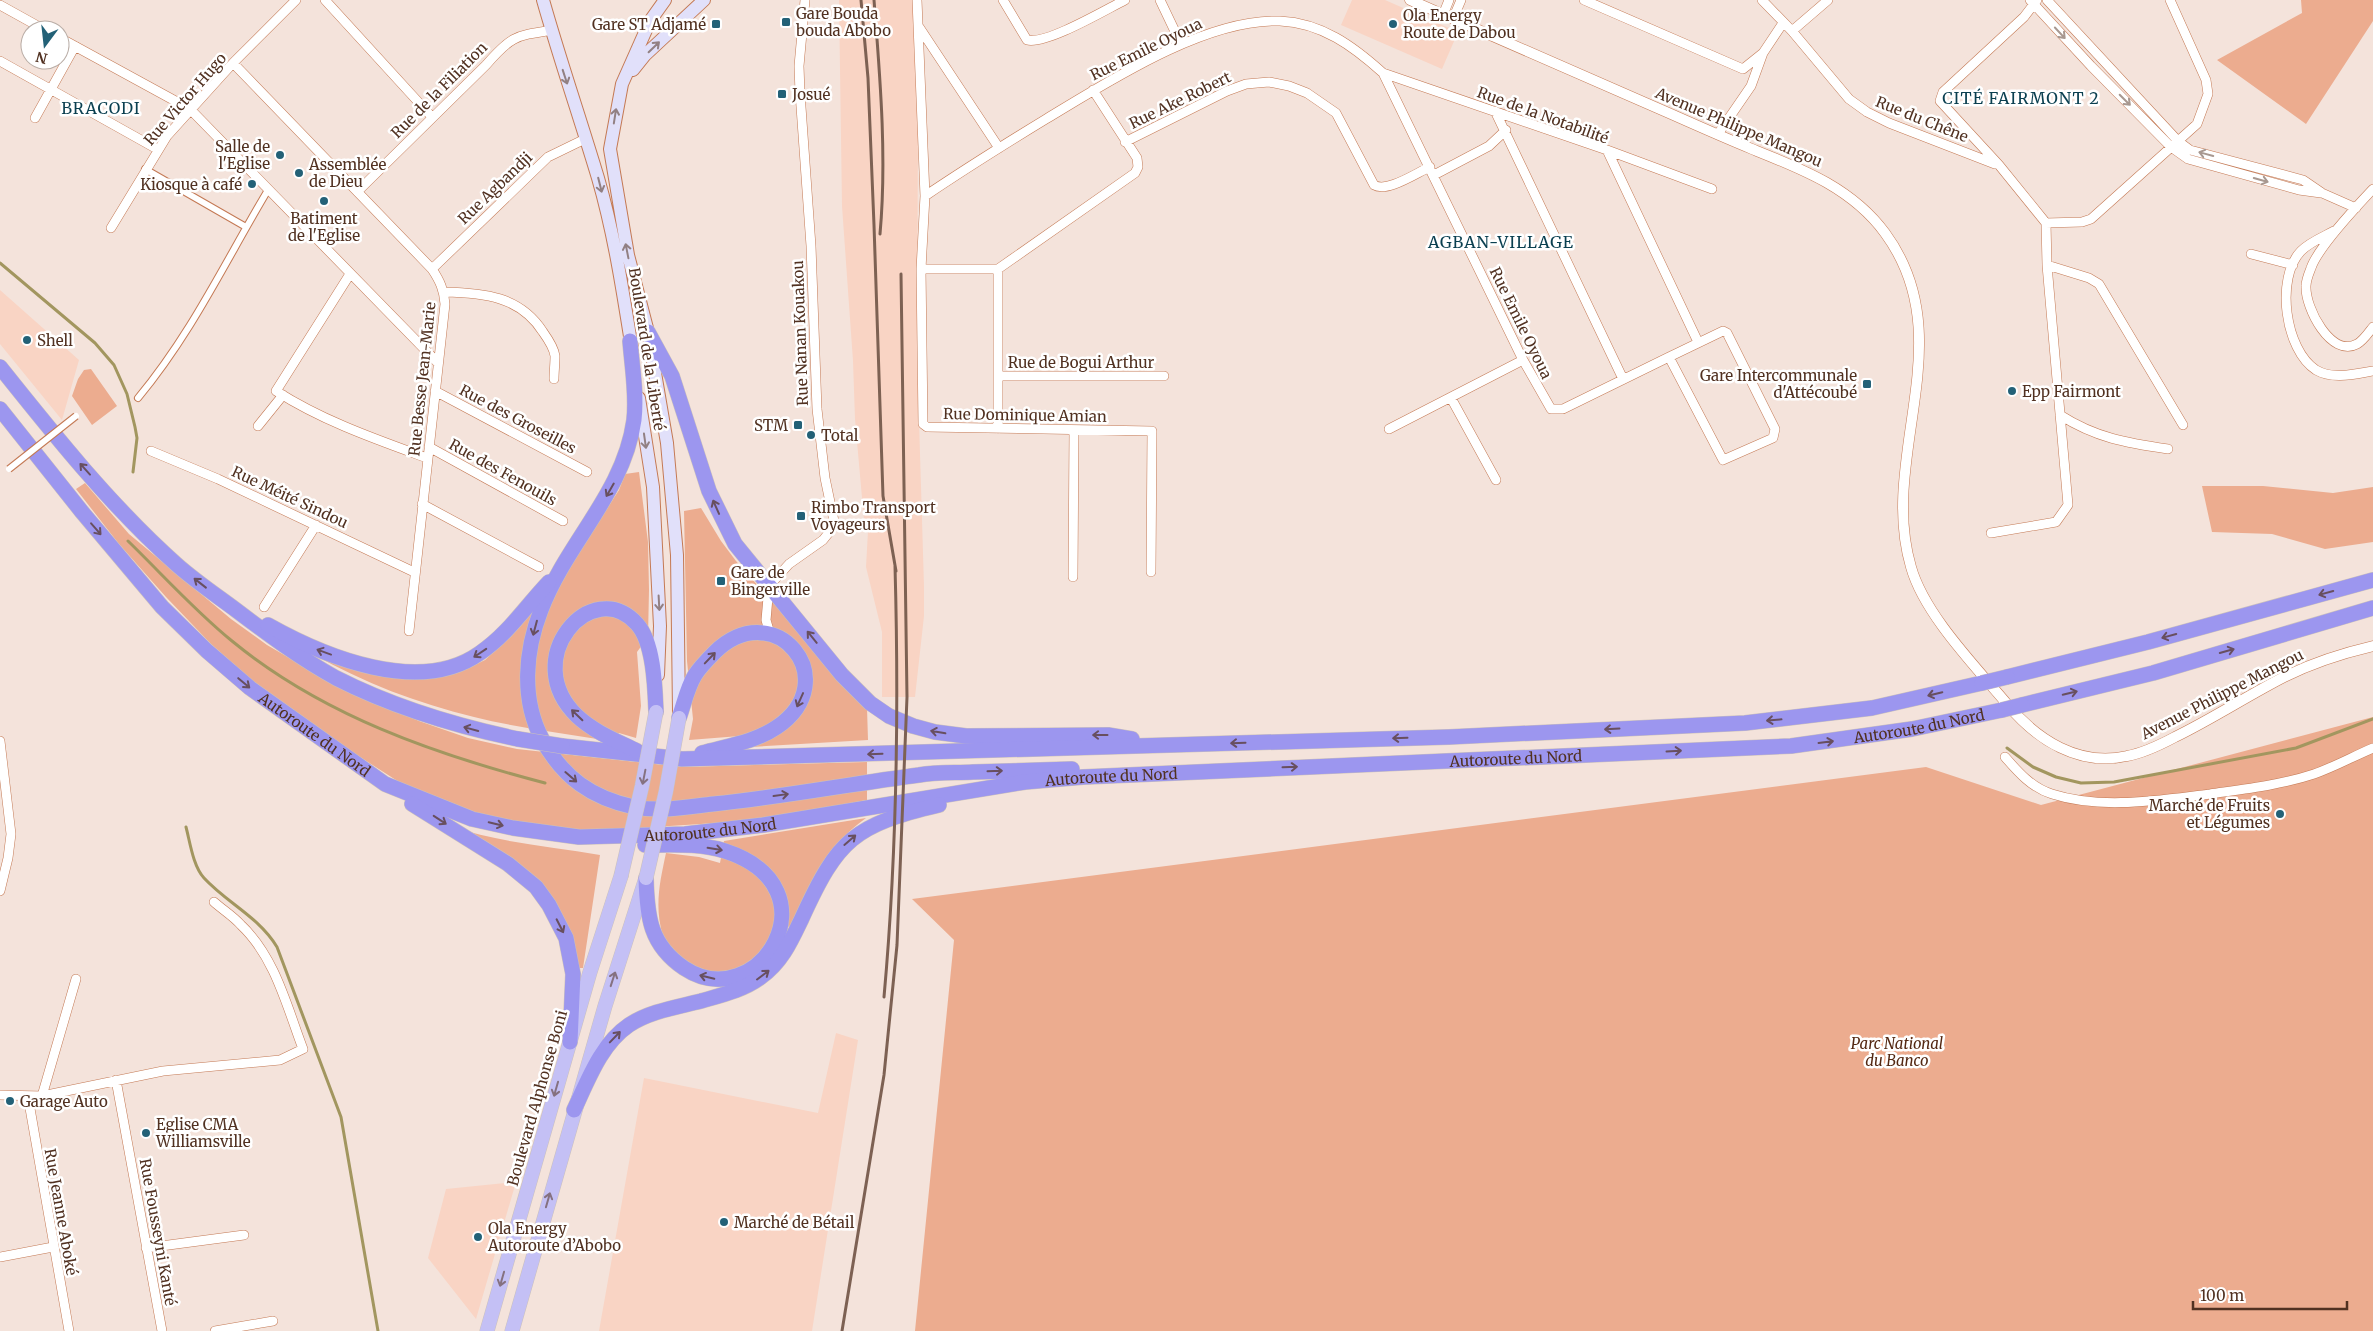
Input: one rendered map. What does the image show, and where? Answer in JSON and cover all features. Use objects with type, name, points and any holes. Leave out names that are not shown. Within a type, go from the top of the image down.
[{"type":"highway","points":[[648,332],[672,376],[709,491],[724,524],[744,557],[842,675],[870,703],[889,716],[913,726],[966,736],[1108,735],[1166,745]]},
{"type":"highway","points":[[630,341],[635,405],[634,421],[622,466],[612,488],[549,590],[535,628],[527,673],[531,713],[543,742],[568,777],[588,790],[634,807],[667,809],[733,802],[923,774],[1081,768],[1224,769]]},
{"type":"highway","name":"Autoroute du Nord","points":[[0,367],[65,447],[136,525],[177,565],[300,658],[374,695],[471,729],[562,746],[649,757],[682,759],[1449,737],[1744,722],[1872,708],[2148,642],[2373,580]]},
{"type":"highway","name":"Autoroute du Nord","points":[[0,409],[162,608],[207,651],[250,688],[385,784],[472,818],[513,828],[580,837],[685,834],[763,825],[1025,782],[1083,777],[1224,769],[1478,761],[1791,746],[1912,729],[2002,710],[2153,673],[2373,608]]},
{"type":"highway","points":[[239,612],[315,648],[342,658],[394,670],[418,672],[442,670],[460,665],[480,654],[497,640],[562,568]]},
{"type":"highway","points":[[649,757],[592,727],[578,717],[562,697],[557,683],[556,657],[565,632],[574,621],[583,615],[598,610],[612,610],[626,615],[637,624],[650,652],[656,712]]},
{"type":"highway","points":[[679,718],[695,675],[720,647],[735,637],[749,632],[770,634],[787,641],[802,660],[806,681],[799,706],[789,717],[763,736],[682,759]]},
{"type":"highway","points":[[385,784],[508,864],[536,887],[549,905],[566,938],[571,965],[570,1042]]},
{"type":"highway","points":[[574,1110],[608,1045],[630,1024],[652,1014],[740,988],[760,978],[777,964],[787,949],[826,868],[839,850],[854,837],[884,820],[945,804],[964,792]]},
{"type":"highway","points":[[580,837],[610,844],[702,847],[724,850],[744,859],[758,867],[771,880],[780,895],[781,928],[774,947],[761,962],[732,977],[714,979],[688,970],[664,951],[650,923],[647,911],[646,878]]},
{"type":"main road","name":"Boulevard de la Liberté","points":[[543,0],[598,179],[613,239],[630,341],[653,487],[660,626],[656,712]]},
{"type":"main road","points":[[512,1331],[574,1110],[646,878],[662,810],[679,718],[679,630],[673,493],[667,442],[648,332],[628,255],[610,149],[622,84],[650,21],[665,0]]},
{"type":"main road","points":[[622,84],[645,55],[704,0]]},
{"type":"main road","name":"Boulevard Alphonse Boni","points":[[487,1331],[590,972],[622,876],[656,712]]},
{"type":"street","name":"Rue Victor Hugo","points":[[111,228],[157,149],[190,109],[296,0]]},
{"type":"street","points":[[325,0],[432,116]]},
{"type":"street","name":"Rue Nanan Kouakou","points":[[769,586],[790,564],[823,540],[831,530],[834,522],[825,478],[817,409],[811,246],[799,66],[805,0]]},
{"type":"street","points":[[917,0],[925,196],[922,269],[998,269],[1135,173],[1138,167],[1137,158],[1125,142],[1094,90]]},
{"type":"street","points":[[1003,0],[1027,40],[1032,41],[1058,33],[1125,0]]},
{"type":"street","points":[[1160,0],[1181,44]]},
{"type":"street","name":"Avenue Philippe Mangou","points":[[1410,0],[1718,134],[1807,170],[1837,188],[1873,219],[1896,251],[1915,294],[1918,321],[1919,369],[1902,502],[1904,540],[1912,572],[1924,598],[1974,664],[2023,722],[2042,738],[2084,757],[2105,759],[2128,756],[2154,747],[2310,665],[2373,646]]},
{"type":"street","points":[[1448,17],[1449,0]]},
{"type":"street","points":[[1448,17],[1461,0]]},
{"type":"street","points":[[1584,0],[1743,68],[1763,53]]},
{"type":"street","name":"Rue du Chêne","points":[[1762,0],[1792,31],[1849,99],[1867,112],[1889,123],[1998,165]]},
{"type":"street","points":[[1792,31],[1828,0]]},
{"type":"street","points":[[2047,0],[2101,58],[2188,159],[2299,190],[2322,193],[2356,208]]},
{"type":"street","points":[[2046,223],[2082,222],[2091,219],[2197,124],[2208,94],[2206,80],[2170,0]]},
{"type":"street","points":[[1991,533],[2056,522],[2068,508],[2047,265],[2046,223],[1998,165],[1940,101],[1943,92],[2024,17],[2034,1],[2091,66],[2174,144]]},
{"type":"street","points":[[0,5],[27,20]]},
{"type":"street","name":"Rue Emile Oyoua","points":[[925,196],[1094,90],[1181,44],[1219,29],[1250,22],[1282,21],[1307,26],[1331,34],[1358,50],[1383,73],[1523,360],[1548,405],[1556,410],[1624,379],[1718,332],[1727,333],[1775,429],[1773,438],[1723,460],[1669,357]]},
{"type":"street","points":[[1718,134],[1751,86],[1763,53],[1783,23]]},
{"type":"street","points":[[919,26],[999,148]]},
{"type":"street","name":"Rue de la Filiation","points":[[358,191],[432,116],[486,65],[504,44],[518,35],[552,30]]},
{"type":"street","points":[[70,43],[190,109],[438,363]]},
{"type":"street","points":[[35,118],[75,46]]},
{"type":"street","points":[[2091,66],[2101,58]]},
{"type":"street","points":[[0,61],[157,149]]},
{"type":"street","name":"Rue Besse Jean-Marie","points":[[233,63],[358,191],[432,269],[441,282],[445,304],[409,631]]},
{"type":"street","name":"Rue de la Notabilité","points":[[1383,73],[1607,150],[1698,342]]},
{"type":"street","name":"Rue Ake Robert","points":[[1125,142],[1227,91],[1246,84],[1269,82],[1289,86],[1307,93],[1336,113],[1374,184],[1378,187],[1387,187],[1432,171]]},
{"type":"street","points":[[1495,110],[1624,379]]},
{"type":"street","points":[[1432,171],[1489,146],[1506,130]]},
{"type":"street","name":"Rue Agbandji","points":[[432,269],[548,157],[585,139]]},
{"type":"street","points":[[1607,150],[1712,189]]},
{"type":"street","points":[[145,169],[246,228]]},
{"type":"street","points":[[2373,189],[2337,230],[2311,265],[2306,286],[2308,303],[2314,319],[2338,345],[2348,347],[2358,344],[2373,327]]},
{"type":"street","points":[[138,398],[178,347],[216,284],[268,190]]},
{"type":"street","points":[[2337,230],[2310,244],[2300,252],[2293,265],[2285,295],[2291,334],[2303,358],[2317,370],[2345,376],[2373,371]]},
{"type":"street","points":[[2251,254],[2293,265]]},
{"type":"street","points":[[2047,265],[2081,275],[2099,284],[2183,425]]},
{"type":"street","name":"Rue Dominique Amian","points":[[922,269],[924,426],[1152,431],[1151,572]]},
{"type":"street","points":[[998,269],[998,429]]},
{"type":"street","points":[[350,274],[276,390],[339,425],[427,458]]},
{"type":"street","points":[[444,292],[481,293],[497,296],[514,303],[537,322],[549,342],[555,354],[554,380]]},
{"type":"street","points":[[1389,429],[1523,360]]},
{"type":"street","name":"Rue de Bogui Arthur","points":[[998,376],[1164,376]]},
{"type":"street","name":"Rue des Groseilles","points":[[435,391],[587,472]]},
{"type":"street","points":[[258,426],[283,395]]},
{"type":"street","points":[[1451,398],[1496,480]]},
{"type":"street","points":[[2060,415],[2080,428],[2104,437],[2168,449]]},
{"type":"street","points":[[9,469],[76,416]]},
{"type":"street","points":[[1073,577],[1074,430]]},
{"type":"street","name":"Rue des Fenouils","points":[[429,447],[563,521]]},
{"type":"street","name":"Rue Méité Sindou","points":[[151,451],[218,479],[414,572]]},
{"type":"street","points":[[422,504],[539,566]]},
{"type":"street","points":[[264,606],[316,525]]},
{"type":"street","points":[[769,586],[766,620],[770,634]]},
{"type":"street","points":[[0,741],[10,834],[8,858],[0,891]]},
{"type":"street","points":[[2005,757],[2022,777],[2050,794],[2082,800],[2115,802],[2160,800],[2254,788],[2315,774],[2373,748]]},
{"type":"street","points":[[0,1095],[42,1096],[163,1071],[280,1060],[304,1049],[271,966],[260,947],[241,925],[214,902]]},
{"type":"street","points":[[42,1096],[76,979]]},
{"type":"street","name":"Rue Fousseyni Kanté","points":[[116,1080],[162,1331]]},
{"type":"street","name":"Rue Jeanne Aboké","points":[[28,1097],[53,1248],[70,1331]]},
{"type":"street","points":[[146,1248],[244,1236]]},
{"type":"street","points":[[0,1257],[53,1248]]},
{"type":"street","points":[[215,1331],[273,1321]]},
{"type":"shaded area","points":[[839,0],[914,0],[918,123],[917,354],[924,586],[924,616],[915,697],[882,697],[882,632],[866,567],[868,531],[864,520],[855,419],[853,361],[842,206]]},
{"type":"shaded area","points":[[1352,0],[1385,0],[1458,32],[1442,69],[1341,25]]},
{"type":"shaded area","points":[[0,290],[79,360],[62,420],[0,344]]},
{"type":"shaded area","name":"Marché de Bétail","points":[[836,1033],[858,1040],[812,1331],[599,1331],[644,1078],[818,1113]]},
{"type":"shaded area","points":[[516,1182],[476,1319],[428,1258],[446,1189]]},
{"type":"green space","points":[[2301,0],[2373,0],[2373,21],[2306,124],[2217,60],[2302,13]]},
{"type":"green space","points":[[91,369],[117,406],[92,425],[72,396],[78,379],[84,370]]},
{"type":"green space","points":[[639,472],[648,542],[649,590],[648,637],[637,652],[641,706],[636,738],[619,733],[610,741],[474,717],[391,691],[313,654],[441,675],[464,670],[485,660],[501,645],[570,566],[619,490],[625,474]]},
{"type":"green space","points":[[85,483],[129,534],[231,619],[267,645],[334,684],[419,721],[468,738],[517,749],[683,767],[867,762],[867,800],[762,820],[593,831],[555,828],[474,814],[399,782],[315,728],[255,683],[211,644],[119,544],[76,489]]},
{"type":"green space","points":[[2202,486],[2263,486],[2333,493],[2373,487],[2373,542],[2325,549],[2272,534],[2212,532]]},
{"type":"green space","points":[[701,508],[736,561],[867,708],[868,740],[751,747],[740,736],[689,740],[693,719],[687,661],[684,511]]},
{"type":"green space","name":"Parc National du Banco","points":[[2373,717],[2373,1331],[915,1331],[954,940],[912,899],[1926,767],[2041,805]]},
{"type":"green space","points":[[866,818],[829,853],[813,879],[792,926],[774,929],[761,952],[751,961],[729,971],[713,973],[690,965],[671,950],[666,943],[660,925],[658,904],[666,853],[699,857],[720,863],[724,841]]},
{"type":"green space","points":[[451,826],[506,840],[600,855],[583,968],[579,968],[570,932],[562,916]]},
{"type":"waterway","points":[[0,263],[95,343],[114,365],[127,394],[137,438],[133,472]]},
{"type":"waterway","points":[[128,541],[192,605],[232,641],[267,667],[303,690],[341,711],[421,745],[503,772],[545,783]]},
{"type":"waterway","points":[[2007,748],[2033,767],[2056,777],[2081,783],[2114,782],[2296,748],[2373,719]]},
{"type":"waterway","points":[[186,827],[200,873],[213,887],[261,927],[277,947],[341,1117],[378,1331]]},
{"type":"railway","points":[[861,0],[868,78],[883,496],[896,571]]},
{"type":"railway","points":[[874,0],[883,146],[880,234]]},
{"type":"railway","points":[[842,1331],[884,1075],[897,945],[907,697],[901,274]]},
{"type":"railway","points":[[884,997],[892,889],[896,781],[895,566]]},
{"type":"place","name":"Gare Bouda bouda Abobo","points":[[786,22]]},
{"type":"place","name":"Gare ST Adjamé","points":[[716,24]]},
{"type":"place","name":"Ola Energy Route de Dabou","points":[[1393,24]]},
{"type":"place","name":"Josué","points":[[782,94]]},
{"type":"place","name":"Salle de l'Eglise","points":[[280,155]]},
{"type":"place","name":"Assemblée de Dieu","points":[[299,173]]},
{"type":"place","name":"Kiosque à café","points":[[252,184]]},
{"type":"place","name":"Batiment de l'Eglise","points":[[324,201]]},
{"type":"place","name":"Shell","points":[[27,340]]},
{"type":"place","name":"Gare Intercommunale d'Attécoubé","points":[[1867,384]]},
{"type":"place","name":"Epp Fairmont","points":[[2012,391]]},
{"type":"place","name":"STM","points":[[798,425]]},
{"type":"place","name":"Total","points":[[811,435]]},
{"type":"place","name":"Rimbo Transport Voyageurs","points":[[801,516]]},
{"type":"place","name":"Gare de Bingerville","points":[[721,581]]},
{"type":"place","name":"Marché de Fruits et Légumes","points":[[2280,814]]},
{"type":"place","name":"Garage Auto","points":[[10,1101]]},
{"type":"place","name":"Eglise CMA Williamsville","points":[[146,1133]]},
{"type":"place","name":"Marché de Bétail","points":[[724,1222]]},
{"type":"place","name":"Ola Energy Autoroute d’Abobo","points":[[478,1237]]},
{"type":"district","name":"CITÉ FAIRMONT 2","points":[[2021,98]]},
{"type":"district","name":"BRACODI","points":[[101,108]]},
{"type":"district","name":"AGBAN-VILLAGE","points":[[1501,242]]}]
